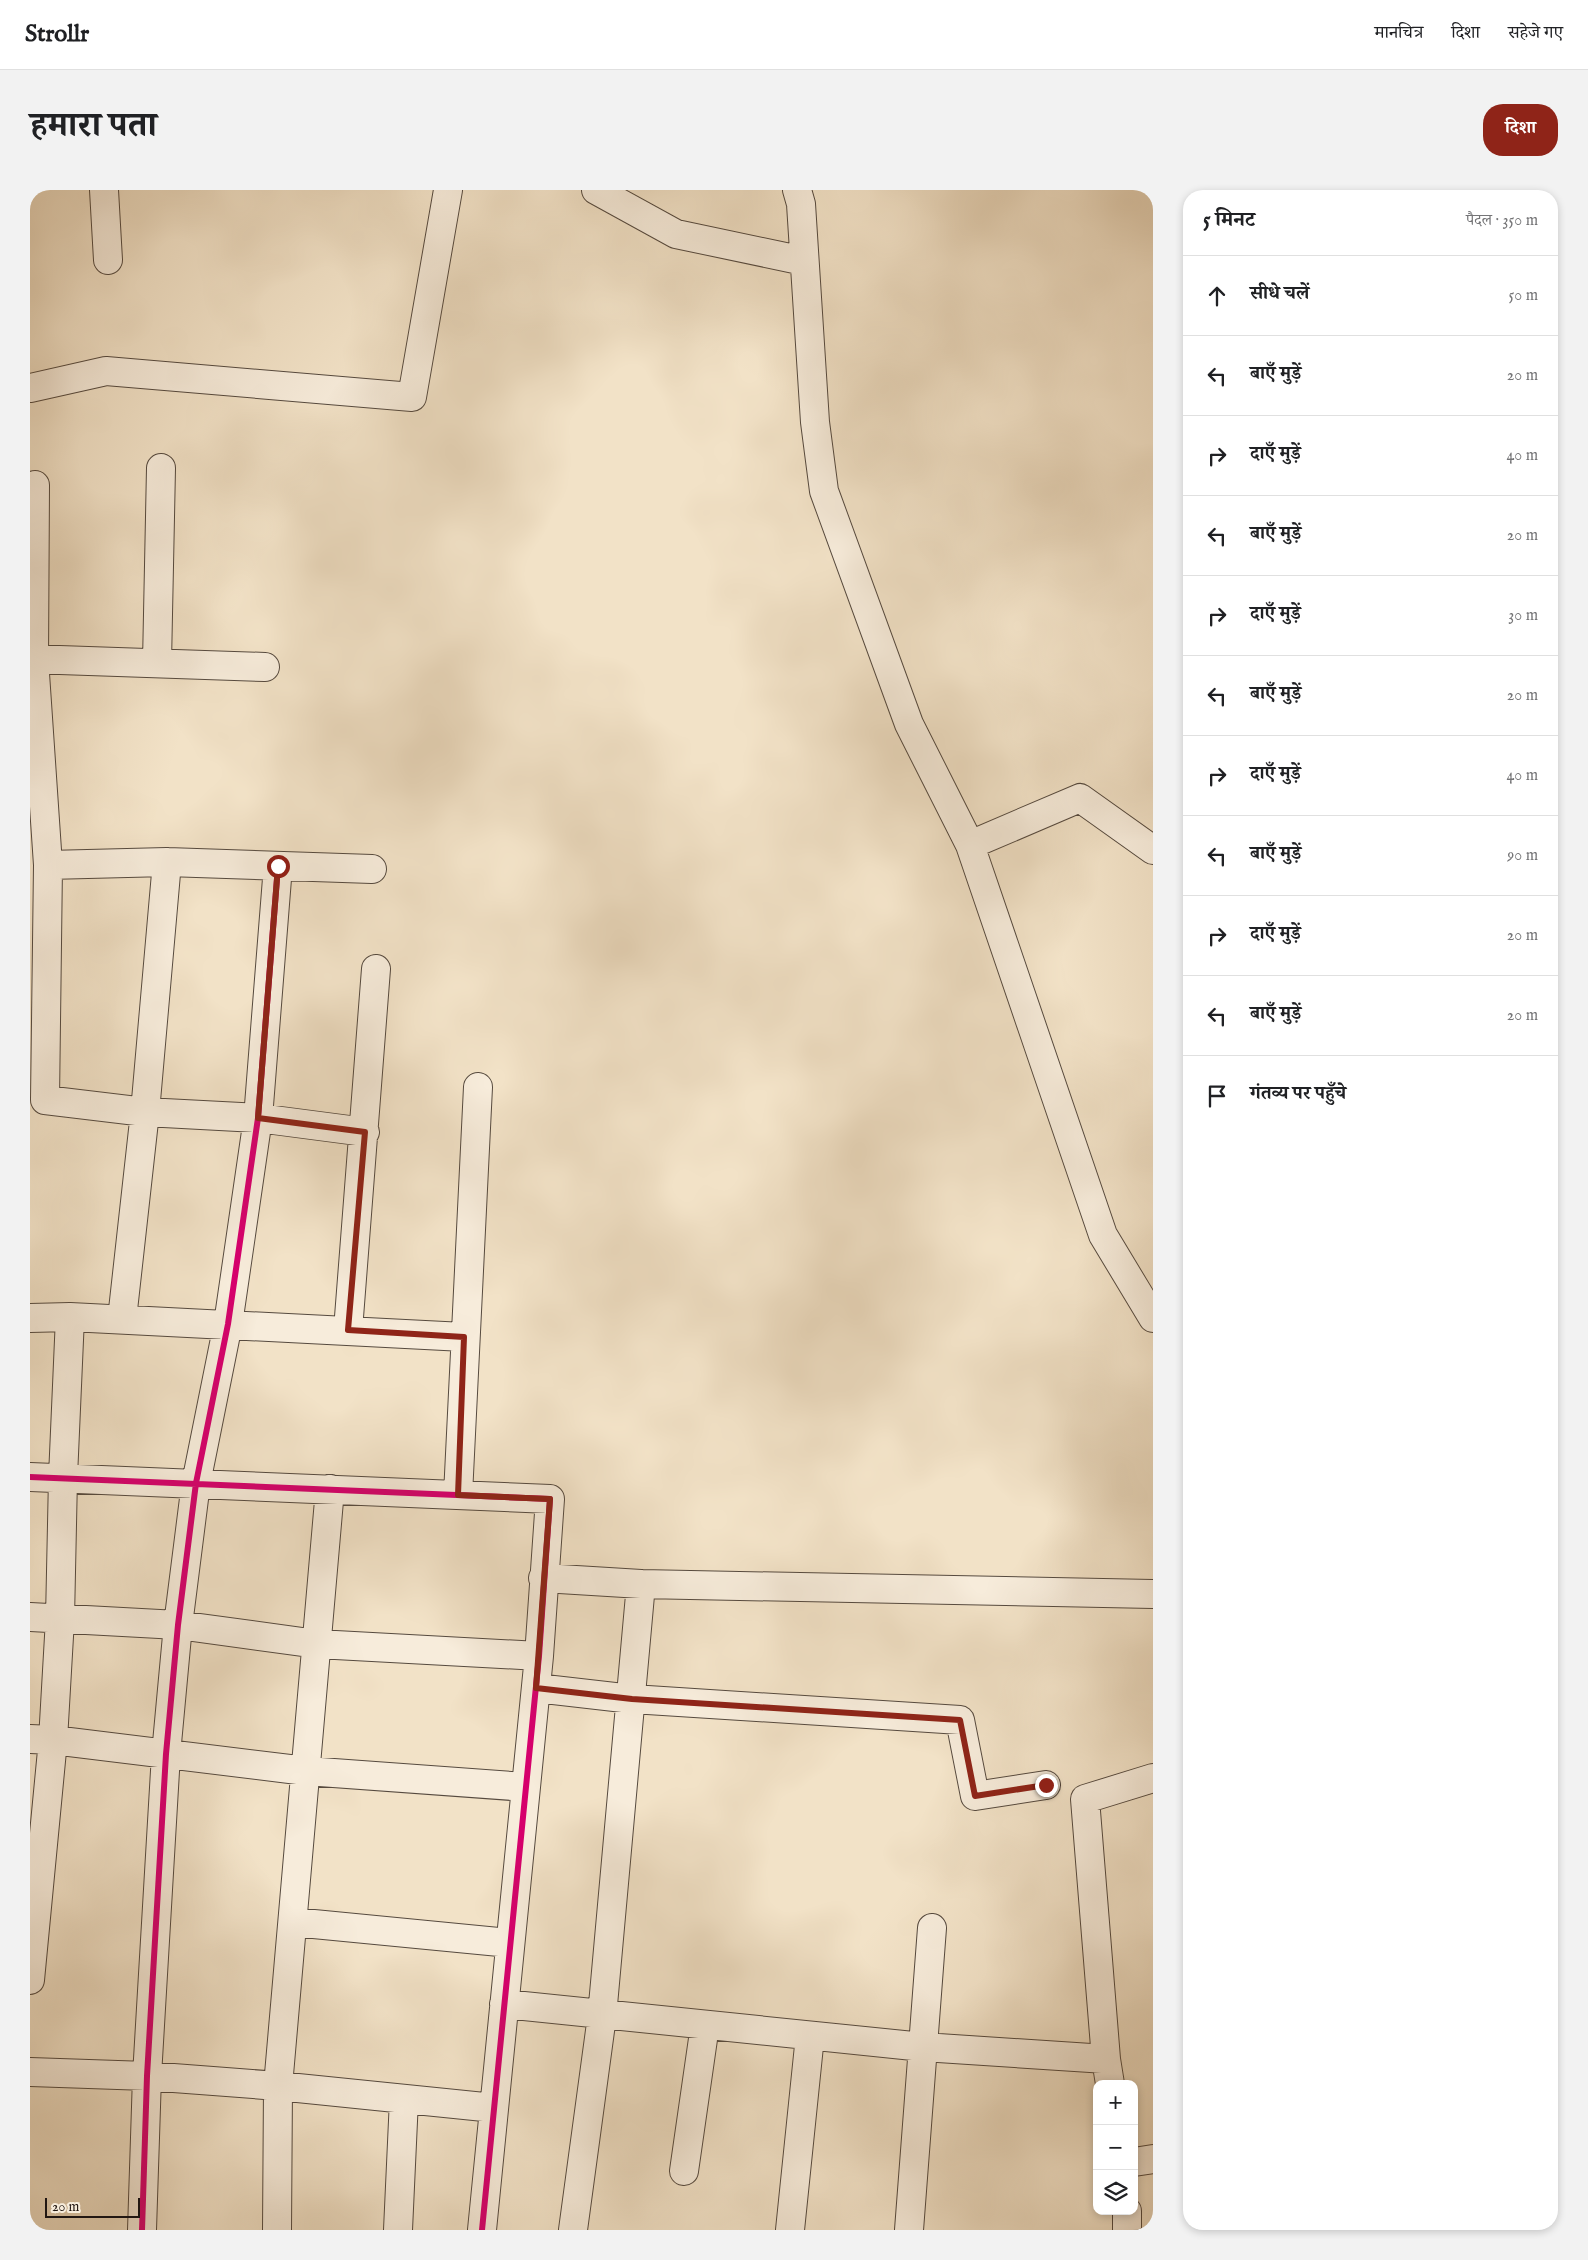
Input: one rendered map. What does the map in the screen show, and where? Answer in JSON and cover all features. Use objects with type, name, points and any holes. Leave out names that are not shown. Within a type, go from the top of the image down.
[{"type":"street","points":[[104,190],[108,260]]},
{"type":"street","points":[[30,388],[106,371],[412,397],[448,190]]},
{"type":"street","points":[[596,190],[676,234],[804,261]]},
{"type":"street","points":[[797,190],[801,204],[815,422],[824,491],[909,724],[970,846],[1103,1235],[1153,1318]]},
{"type":"street","points":[[157,663],[161,468]]},
{"type":"street","points":[[35,485],[32,659],[48,865],[45,1100],[145,1112],[258,1118],[365,1132]]},
{"type":"street","points":[[32,659],[265,667]]},
{"type":"street","points":[[970,846],[1080,798],[1153,850]]},
{"type":"street","points":[[48,865],[166,862],[372,869]]},
{"type":"street","points":[[122,1320],[145,1112],[166,862]]},
{"type":"street","points":[[142,2230],[147,2076],[166,1754],[178,1625],[196,1483],[228,1324],[258,1118],[278,866]]},
{"type":"street","points":[[348,1330],[365,1132],[376,968]]},
{"type":"street","points":[[458,1495],[464,1337],[478,1088]]},
{"type":"street","points":[[30,1318],[70,1317],[464,1337]]},
{"type":"street","points":[[30,1980],[42,1740],[60,1619],[62,1477],[70,1317]]},
{"type":"street","points":[[30,1477],[550,1499],[539,1656],[482,2230]]},
{"type":"street","points":[[277,2230],[278,2086],[330,1489]]},
{"type":"street","points":[[543,1578],[641,1584],[1153,1594]]},
{"type":"street","points":[[573,2230],[602,2016],[641,1584]]},
{"type":"street","points":[[30,1617],[178,1625],[317,1644],[539,1656]]},
{"type":"street","points":[[536,1688],[632,1699],[960,1720],[975,1796],[1046,1785]]},
{"type":"street","points":[[42,1740],[306,1772],[526,1786]]},
{"type":"street","points":[[504,2004],[602,2016],[923,2047],[1108,2071],[1086,1799],[1153,1778]]},
{"type":"street","points":[[292,1922],[510,1943]]},
{"type":"street","points":[[909,2230],[932,1928]]},
{"type":"street","points":[[684,2171],[705,2025]]},
{"type":"street","points":[[790,2230],[810,2036]]},
{"type":"street","points":[[30,2072],[147,2076],[278,2086],[494,2108]]},
{"type":"street","points":[[398,2230],[404,2099]]},
{"type":"street","points":[[1138,2161],[1153,2159]]},
{"type":"street","points":[[1127,2215],[1127,2230]]},
{"type":"cycle path","points":[[142,2230],[147,2076],[166,1754],[178,1625],[196,1483],[228,1324],[258,1118],[278,866]]},
{"type":"cycle path","points":[[30,1477],[550,1499],[539,1656],[482,2230]]},
{"type":"route","points":[[278,866],[258,1118],[365,1132],[348,1330],[464,1337],[458,1495],[550,1499],[536,1688],[632,1699],[960,1720],[975,1796],[1046,1785]]}]
